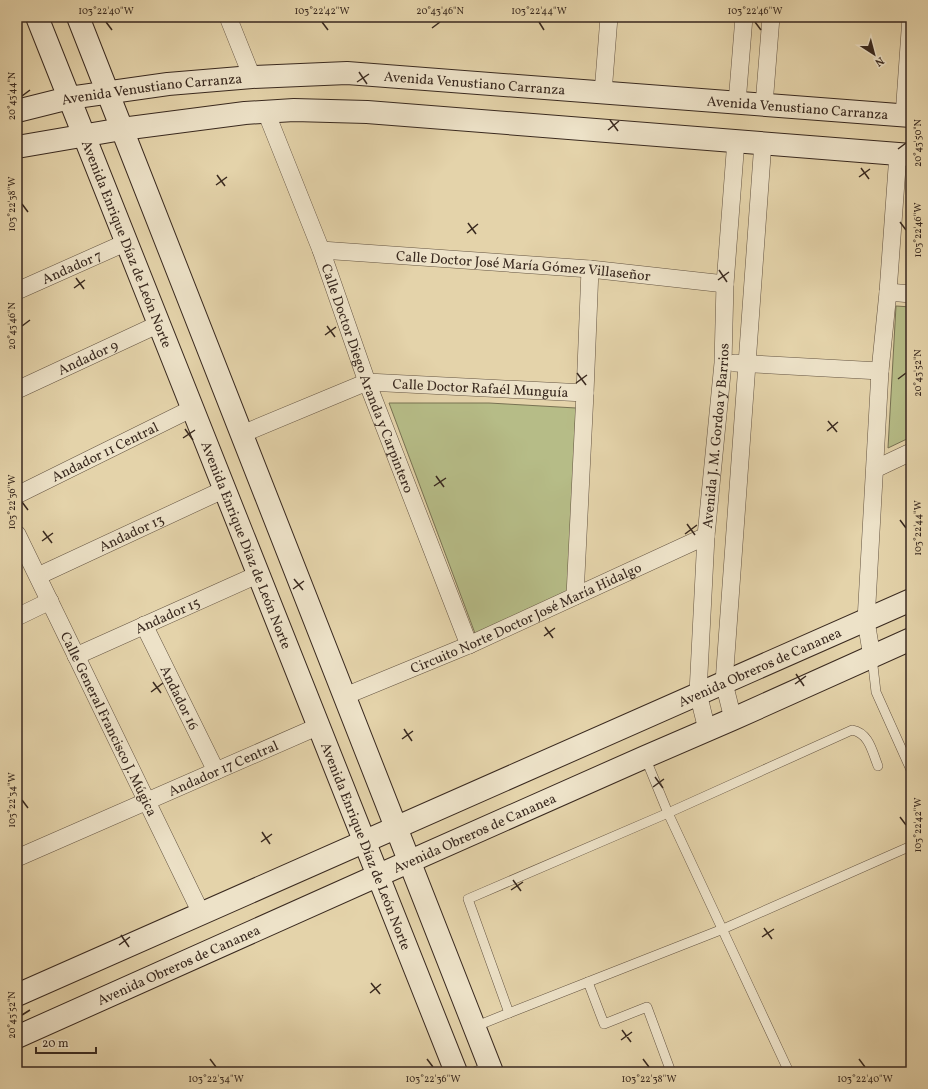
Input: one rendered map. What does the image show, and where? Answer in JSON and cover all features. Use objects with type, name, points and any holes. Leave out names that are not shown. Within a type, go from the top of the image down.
[{"type":"street","name":"Avenida Enrique Díaz de León Norte","points":[[37,17],[456,1072]]},
{"type":"street","points":[[78,17],[474,1027],[485,1070]]},
{"type":"street","points":[[228,17],[252,77]]},
{"type":"street","points":[[603,93],[609,17]]},
{"type":"street","points":[[737,103],[744,17]]},
{"type":"street","points":[[764,105],[771,17]]},
{"type":"street","points":[[908,116],[911,17]]},
{"type":"street","name":"Avenida Venustiano Carranza","points":[[17,111],[70,98],[168,84],[252,77],[347,73],[908,116]]},
{"type":"street","points":[[17,147],[122,129],[245,113],[294,110],[367,112],[905,154],[880,371],[866,621],[872,657]]},
{"type":"street","name":"Calle Doctor Diego Aranda y Carpintero","points":[[266,112],[320,250],[367,382],[469,645]]},
{"type":"street","name":"Avenida J. M. Gordoa y Barrios","points":[[707,730],[698,693],[706,536],[723,363],[725,284],[736,140]]},
{"type":"street","name":"Avenida J. M. Gordoa y Barrios","points":[[734,720],[724,683],[762,142]]},
{"type":"street","name":"Andador 7","points":[[17,291],[127,242]]},
{"type":"street","name":"Calle Doctor José María Gómez Villaseñor","points":[[320,250],[590,270],[725,284]]},
{"type":"street","points":[[575,596],[590,270]]},
{"type":"street","points":[[888,292],[911,294]]},
{"type":"street","name":"Andador 9","points":[[17,390],[159,324]]},
{"type":"street","points":[[723,363],[880,371]]},
{"type":"street","name":"Calle Doctor Rafaél Munguía","points":[[242,434],[367,382],[585,393]]},
{"type":"street","name":"Andador 11 Central","points":[[17,495],[193,408]]},
{"type":"street","points":[[875,469],[911,452]]},
{"type":"street","name":"Andador 13","points":[[38,576],[225,489]]},
{"type":"street","name":"Calle General Francisco J. Múgica","points":[[17,534],[201,913]]},
{"type":"street","name":"Circuito Norte Doctor José María Hidalgo","points":[[345,696],[469,645],[706,536]]},
{"type":"street","name":"Andador 15","points":[[76,656],[259,574]]},
{"type":"street","name":"Avenida Obreros de Cananea","points":[[17,995],[911,600]]},
{"type":"street","points":[[17,617],[50,601]]},
{"type":"street","name":"Andador 16","points":[[144,625],[216,771]]},
{"type":"street","name":"Avenida Obreros de Cananea","points":[[17,1037],[409,861],[707,730],[734,720],[911,640]]},
{"type":"street","name":"Andador 17 Central","points":[[17,858],[319,726]]},
{"type":"lane","points":[[872,657],[876,692],[911,770]]},
{"type":"lane","points":[[509,1013],[468,899],[668,813],[852,730],[860,732],[866,738],[878,766]]},
{"type":"lane","points":[[646,757],[668,813],[789,1072]]},
{"type":"lane","points":[[474,1027],[722,929],[911,846]]},
{"type":"lane","points":[[588,982],[604,1024],[647,1007],[671,1072]]},
{"type":"green space","points":[[896,306],[911,307],[911,437],[888,448]]},
{"type":"green space","points":[[389,403],[489,403],[576,408],[568,595],[476,636]]}]
